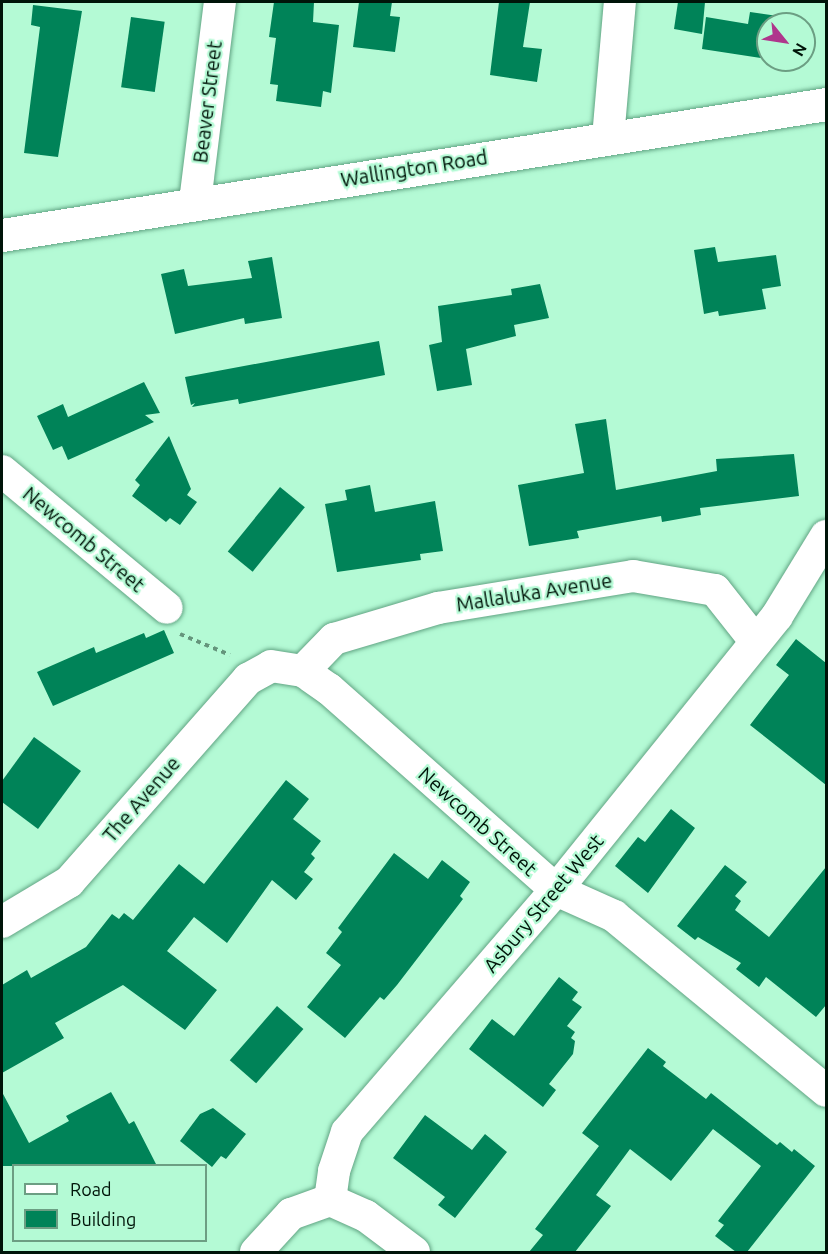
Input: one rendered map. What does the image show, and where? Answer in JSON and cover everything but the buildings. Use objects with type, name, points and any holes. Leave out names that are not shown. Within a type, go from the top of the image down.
[{"type":"street","name":"Beaver Street","points":[[195,202],[220,2]]},
{"type":"street","points":[[608,138],[620,2]]},
{"type":"street","name":"Wallington Road","points":[[2,235],[195,202],[826,104]]},
{"type":"street","name":"Newcomb Street","points":[[2,471],[167,608]]},
{"type":"street","name":"Asbury Street West","points":[[330,1200],[334,1171],[347,1132],[556,890],[756,642],[826,536]]},
{"type":"street","name":"Mallaluka Avenue","points":[[303,671],[334,639],[438,608],[633,576],[715,590],[756,642]]},
{"type":"street","name":"Newcomb Street","points":[[271,666],[303,671],[330,689],[556,890],[614,916],[826,1091]]},
{"type":"street","name":"The Avenue","points":[[2,922],[69,882],[224,704],[248,679],[271,666]]},
{"type":"street","points":[[256,1252],[291,1214],[330,1200],[366,1216],[414,1252]]},
{"type":"path","points":[[167,608],[182,637],[271,666]]}]
